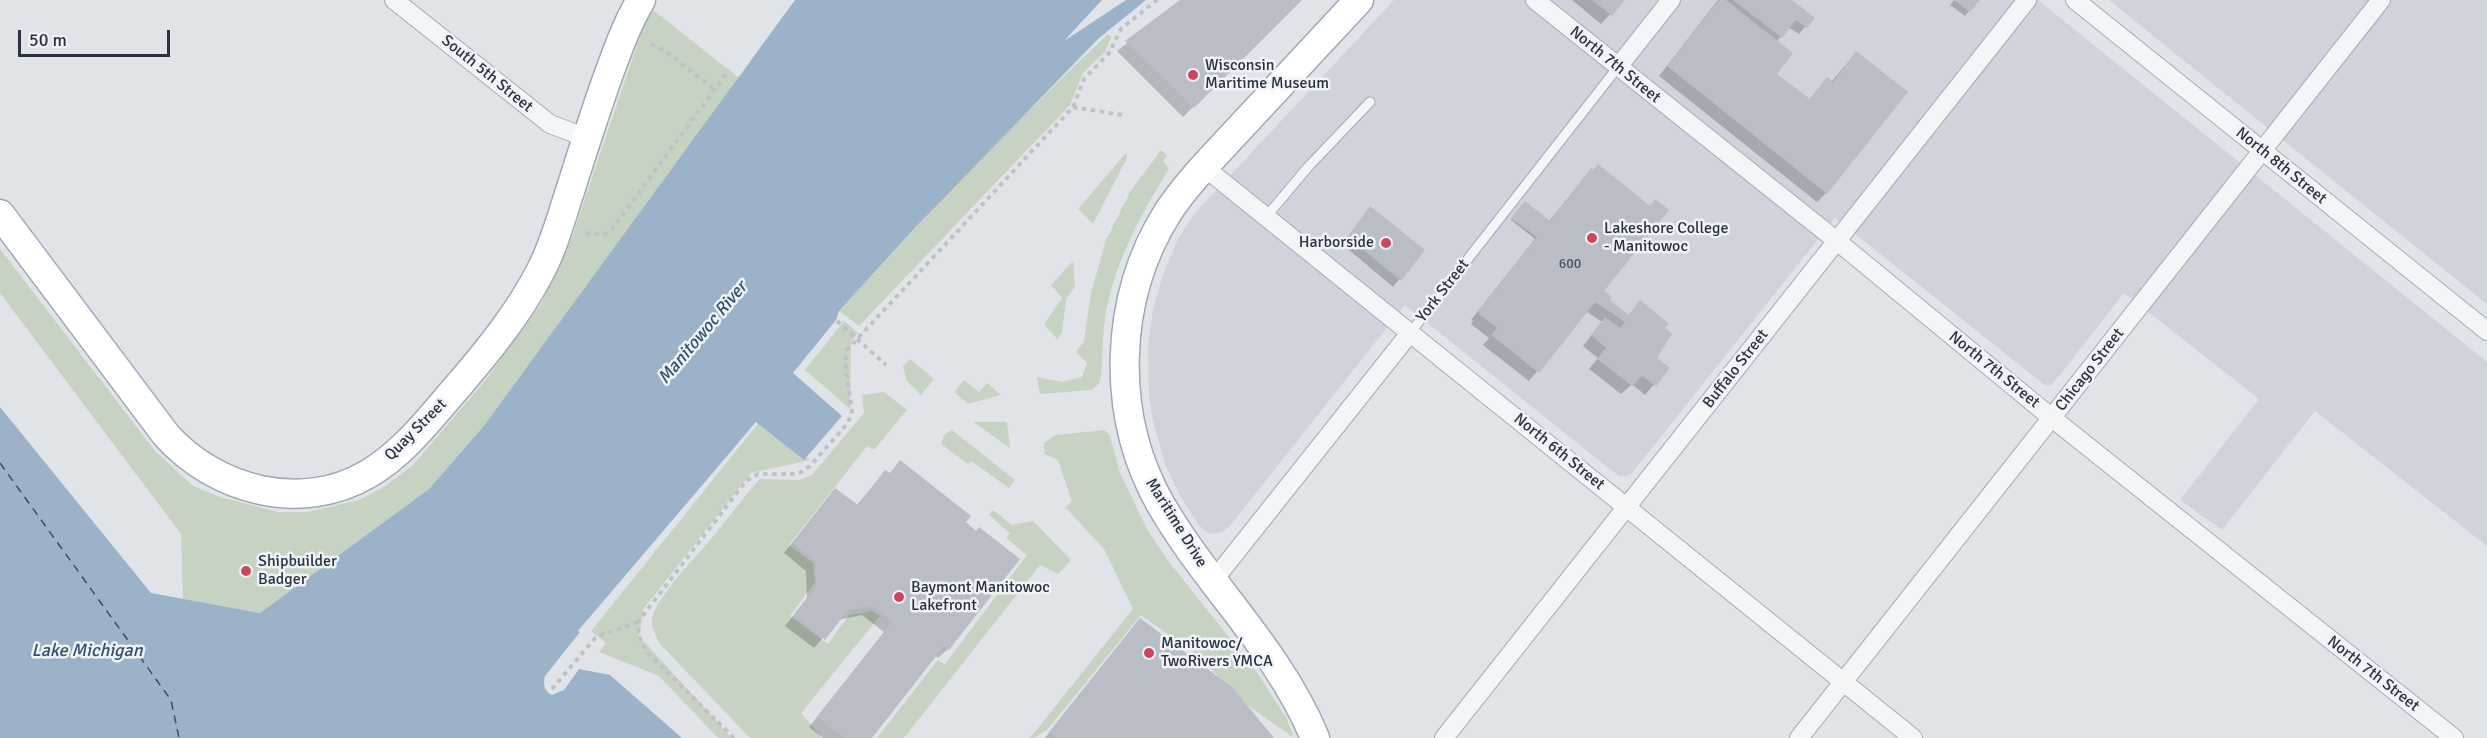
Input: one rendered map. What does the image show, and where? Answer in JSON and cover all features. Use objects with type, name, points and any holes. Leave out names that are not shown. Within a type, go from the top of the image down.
[{"type":"main road","name":"Quay Street","points":[[0,214],[178,448],[214,472],[239,484],[265,492],[320,493],[348,484],[369,474],[398,452],[462,381],[523,303],[541,271],[557,232],[628,22],[641,0]]},
{"type":"main road","name":"Maritime Drive","points":[[1316,738],[1282,672],[1213,580],[1161,505],[1141,467],[1127,408],[1124,375],[1130,310],[1143,264],[1167,214],[1204,167],[1359,0]]},
{"type":"street","name":"South 5th Street","points":[[394,0],[550,124],[587,138]]},
{"type":"street","name":"North 7th Street","points":[[1535,0],[1837,241],[2052,418],[2454,738]]},
{"type":"street","name":"York Street","points":[[1618,67],[1671,0]]},
{"type":"street","name":"Buffalo Street","points":[[1444,738],[2027,0]]},
{"type":"street","name":"North 8th Street","points":[[2075,0],[2487,331]]},
{"type":"street","name":"Chicago Street","points":[[1799,738],[2381,0]]},
{"type":"street","name":"North 6th Street","points":[[1204,167],[1913,738]]},
{"type":"street","name":"York Street","points":[[1213,580],[1410,333]]},
{"type":"lane","name":"York Street","points":[[1410,333],[1618,67]]},
{"type":"lane","points":[[1266,217],[1308,167],[1370,102]]},
{"type":"path","points":[[552,689],[596,637],[638,622],[746,481],[758,474],[798,474],[810,466],[848,423],[852,411],[845,362],[847,350],[1073,107],[1084,79],[1109,53],[1121,29],[1157,0]]},
{"type":"path","points":[[651,44],[664,50],[715,90]]},
{"type":"path","points":[[586,233],[603,235],[610,231],[729,70]]},
{"type":"path","points":[[1073,107],[1122,115]]},
{"type":"path","points":[[837,321],[886,365]]},
{"type":"path","points":[[638,622],[639,636],[646,651],[734,738]]},
{"type":"shaded area","points":[[1394,0],[2038,0],[2487,362],[2487,546],[2315,411],[2222,530],[2180,500],[2259,399],[2124,293],[2064,370],[2051,385],[2046,386],[1835,218],[1632,473],[1627,476],[1619,476],[1611,470],[1405,305],[1229,527],[1223,532],[1213,534],[1206,532],[1198,524],[1179,494],[1165,464],[1153,421],[1149,396],[1148,346],[1153,309],[1163,275],[1178,239],[1195,213]]},
{"type":"shaded area","points":[[2109,0],[2487,0],[2487,304],[2157,39]]},
{"type":"green space","points":[[652,9],[739,78],[483,427],[429,489],[260,613],[183,599],[181,534],[0,293],[0,249],[155,451],[193,486],[220,497],[278,512],[308,512],[359,500],[384,487],[413,465],[484,382],[541,304],[571,240],[641,33]]},
{"type":"green space","points":[[1107,35],[1112,36],[1105,52],[1083,73],[1070,105],[859,326],[839,311],[970,170]]},
{"type":"green space","points":[[1161,150],[1167,155],[1163,161],[1169,169],[1137,225],[1113,284],[1104,326],[1102,371],[1099,384],[1091,390],[1040,394],[1037,377],[1062,382],[1082,377],[1087,363],[1076,352],[1084,341],[1091,293],[1106,240],[1130,192]]},
{"type":"green space","points":[[1126,153],[1127,158],[1093,224],[1078,209]]},
{"type":"green space","points":[[1073,261],[1075,287],[1066,299],[1062,333],[1057,339],[1044,324],[1062,298],[1051,285]]},
{"type":"green space","points":[[844,321],[858,333],[851,341],[850,409],[805,370]]},
{"type":"green space","points":[[910,359],[934,379],[921,395],[907,381],[903,366]]},
{"type":"green space","points":[[964,380],[979,392],[987,383],[1001,395],[968,404],[954,392]]},
{"type":"green space","points":[[884,392],[907,410],[874,450],[867,446],[789,545],[813,563],[815,582],[790,616],[828,644],[849,615],[872,611],[880,616],[801,713],[822,738],[750,738],[661,645],[652,627],[653,615],[672,584],[760,479],[799,480],[812,475],[864,413],[862,395]]},
{"type":"green space","points":[[761,420],[810,460],[751,473],[644,608],[639,636],[732,738],[718,738],[659,676],[599,652],[606,643],[591,631]]},
{"type":"green space","points":[[973,422],[1007,422],[1010,448]]},
{"type":"green space","points":[[952,430],[1015,480],[1009,488],[971,461],[968,464],[941,444],[944,435]]},
{"type":"green space","points":[[1105,430],[1110,436],[1120,473],[1147,529],[1166,558],[1256,671],[1287,719],[1294,738],[1246,704],[1196,654],[1141,615],[1047,730],[1030,738],[1133,609],[1104,549],[1065,507],[1072,502],[1058,460],[1044,454],[1044,443],[1055,435]]},
{"type":"green space","points":[[993,510],[1012,525],[1033,521],[1071,560],[1058,574],[1040,565],[904,738],[877,738],[938,660],[945,664],[1027,555],[1006,538],[1010,533],[989,515]]},
{"type":"water","points":[[795,0],[1102,0],[1064,41],[1126,0],[1146,0],[1098,39],[912,231],[839,311],[836,320],[793,373],[842,416],[804,460],[756,422],[578,631],[580,632],[545,676],[545,687],[552,695],[564,690],[579,669],[610,675],[682,738],[0,738],[0,407],[151,593],[260,613],[429,489],[483,427]]},
{"type":"building","name":"Wisconsin Maritime Museum","points":[[1180,0],[1302,0],[1194,108],[1125,41]]},
{"type":"building","points":[[1592,0],[1625,0],[1612,16]]},
{"type":"building","points":[[1719,0],[1726,0],[1793,53],[1777,74],[1810,99],[1827,77],[1833,82],[1856,51],[1908,92],[1827,194],[1667,66]]},
{"type":"building","points":[[1733,0],[1792,0],[1815,18],[1807,28],[1796,20],[1782,38]]},
{"type":"building","points":[[1954,0],[1980,0],[1970,12]]},
{"type":"building","points":[[1598,164],[1650,206],[1655,199],[1669,210],[1604,291],[1612,297],[1610,300],[1629,315],[1640,300],[1669,324],[1665,328],[1672,334],[1657,358],[1670,368],[1656,386],[1642,376],[1632,386],[1597,359],[1606,348],[1591,335],[1605,317],[1620,328],[1625,322],[1595,302],[1539,373],[1491,335],[1497,328],[1479,314],[1479,310],[1537,237],[1511,218],[1525,201],[1550,221],[1591,168],[1593,170]]},
{"type":"building","name":"Harborside","points":[[1370,206],[1425,250],[1401,281],[1348,237]]},
{"type":"building","name":"Baymont Manitowoc Lakefront","points":[[900,460],[971,516],[966,522],[976,531],[979,527],[1020,559],[949,650],[944,646],[872,738],[845,738],[817,717],[892,622],[872,606],[847,611],[825,640],[793,616],[816,587],[815,561],[792,543],[835,488],[858,505],[885,470],[890,473]]},
{"type":"building","name":"Manitowoc/ TwoRivers YMCA","points":[[1140,618],[1233,688],[1274,738],[1056,738],[1049,732]]},
{"type":"ferry route","points":[[0,463],[171,700],[179,738]]},
{"type":"place","name":"Wisconsin Maritime Museum","points":[[1193,75]]},
{"type":"place","name":"Lakeshore College - Manitowoc","points":[[1592,238]]},
{"type":"place","name":"Harborside","points":[[1386,243]]},
{"type":"place","name":"Shipbuilder Badger","points":[[246,571]]},
{"type":"place","name":"Baymont Manitowoc Lakefront","points":[[899,597]]},
{"type":"place","name":"Manitowoc/ TwoRivers YMCA","points":[[1149,653]]},
{"type":"water label","name":"Manitowoc River","points":[[703,333]]},
{"type":"water label","name":"Lake Michigan","points":[[87,651]]}]
